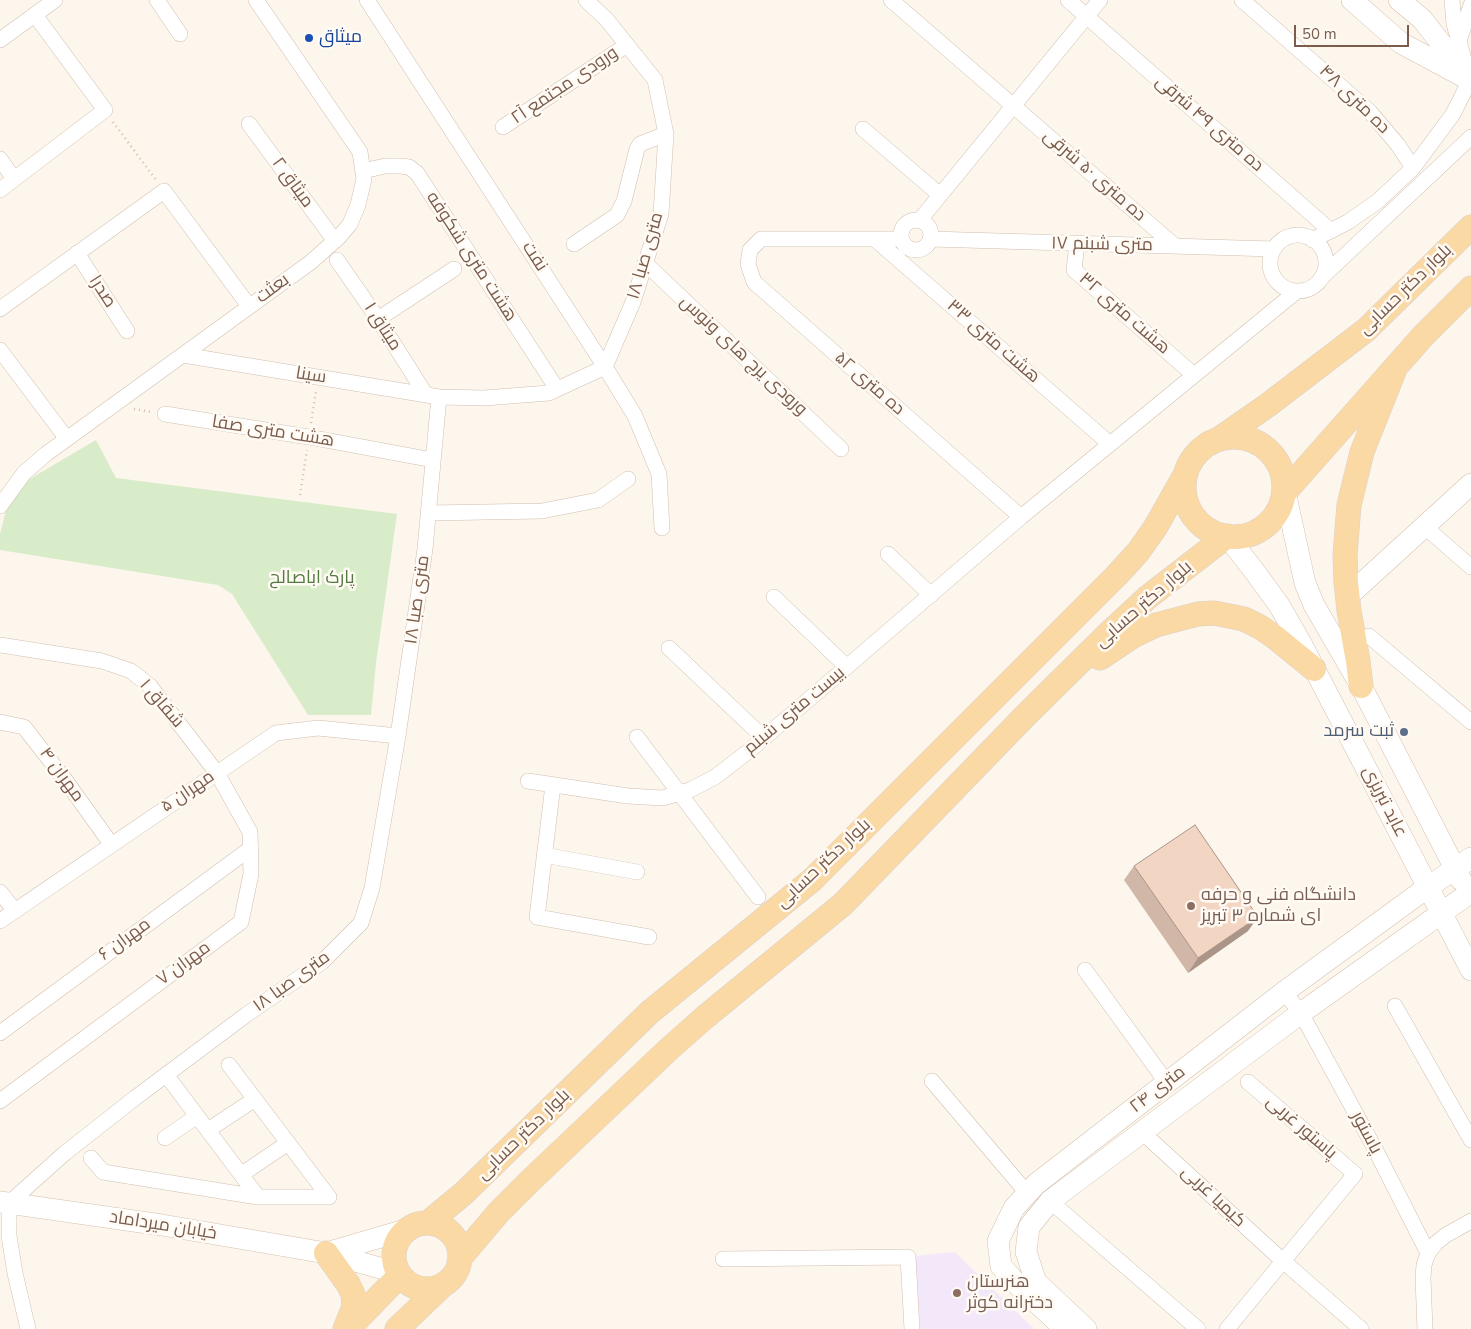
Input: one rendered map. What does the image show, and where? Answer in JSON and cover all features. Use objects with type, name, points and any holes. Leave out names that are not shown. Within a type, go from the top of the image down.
[{"type":"main road","name":"بلوار دکتر حسابی","points":[[1219,439],[1268,405],[1366,330],[1471,227]]},
{"type":"main road","points":[[1284,492],[1423,336],[1471,288]]},
{"type":"main road","points":[[1361,686],[1347,596],[1345,555],[1349,505],[1368,434],[1395,369]]},
{"type":"main road","points":[[1235,436],[1252,440],[1267,448],[1277,461],[1284,476],[1284,492],[1280,508],[1271,521],[1258,531],[1243,536],[1226,536],[1211,531],[1198,521],[1189,508],[1184,492],[1186,475],[1192,459],[1204,447],[1219,439],[1235,436]]},
{"type":"main road","name":"بلوار دکتر حسابی","points":[[429,1222],[464,1193],[650,1012],[812,880],[1050,640],[1117,576],[1138,552],[1155,528],[1186,475]]},
{"type":"main road","name":"بلوار دکتر حسابی","points":[[460,1258],[498,1213],[530,1181],[669,1050],[704,1018],[843,904],[1026,715],[1108,634],[1148,597],[1226,536]]},
{"type":"main road","points":[[1062,681],[1132,636],[1156,625],[1198,614],[1214,613],[1244,619],[1276,638],[1314,668]]},
{"type":"main road","points":[[397,1329],[454,1276],[460,1258],[458,1244],[452,1233],[442,1226],[429,1222],[417,1224],[406,1230],[396,1242],[394,1249],[394,1261],[399,1274],[407,1282],[420,1288],[432,1289],[444,1284]]},
{"type":"main road","points":[[326,1253],[353,1294],[354,1306],[346,1329]]},
{"type":"main road","points":[[346,1329],[399,1274]]},
{"type":"street","points":[[0,40],[54,0]]},
{"type":"street","points":[[157,0],[180,34]]},
{"type":"street","name":"نفت","points":[[367,0],[635,416],[659,474],[662,528]]},
{"type":"street","name":"متری صبا ۱۸","points":[[586,0],[607,20],[654,80],[666,134],[661,214],[633,302],[605,367]]},
{"type":"street","name":"ده متری ۵۰ شرقی","points":[[891,0],[1175,246]]},
{"type":"street","name":"ده متری ۴۹ شرقی","points":[[1068,0],[1331,231]]},
{"type":"street","points":[[920,221],[1100,0]]},
{"type":"street","name":"ده متری ۴۸","points":[[1242,0],[1370,112],[1398,145],[1413,168]]},
{"type":"street","points":[[1352,0],[1401,43],[1470,80]]},
{"type":"street","points":[[1400,0],[1422,19],[1470,80]]},
{"type":"street","points":[[1312,240],[1348,222],[1378,201],[1413,168],[1453,114],[1470,80],[1454,24],[1452,0]]},
{"type":"street","name":"بعثت","points":[[0,506],[24,473],[46,454],[311,262],[335,241],[350,224],[358,205],[364,179],[360,152],[258,4]]},
{"type":"street","points":[[1459,41],[1471,5]]},
{"type":"street","points":[[0,190],[105,110],[35,15]]},
{"type":"street","name":"ورودی مجتمع آ۲","points":[[503,127],[626,44]]},
{"type":"street","name":"میثاق ۲","points":[[248,124],[335,241]]},
{"type":"street","points":[[862,129],[940,195]]},
{"type":"street","points":[[574,244],[617,215],[624,201],[637,149],[640,144],[666,134]]},
{"type":"street","points":[[1321,278],[1325,261],[1319,245],[1312,240],[1298,235],[1291,236],[1278,243],[1270,257],[1270,267],[1273,276],[1279,284],[1287,289],[1297,291],[1311,288],[1471,137]]},
{"type":"street","points":[[0,159],[14,179]]},
{"type":"street","name":"هشت متری شکوفه","points":[[363,171],[385,166],[401,166],[417,173],[557,389]]},
{"type":"street","points":[[0,309],[164,191],[250,306]]},
{"type":"street","points":[[920,221],[928,226],[931,235],[930,240],[925,248],[915,251],[906,248],[901,239],[902,229],[909,222],[920,221]]},
{"type":"street","name":"ده متری ۵۲","points":[[876,240],[761,239],[750,250],[748,264],[754,282],[1021,517]]},
{"type":"street","points":[[876,240],[901,239]]},
{"type":"street","name":"هشت متری ۳۳","points":[[876,240],[1110,444]]},
{"type":"street","name":"۱۷ متری شبنم","points":[[930,240],[1274,249]]},
{"type":"street","name":"هشت متری ۳۲","points":[[1077,244],[1074,270],[1194,375]]},
{"type":"street","name":"صدرا","points":[[77,253],[127,331]]},
{"type":"street","name":"میثاق ۱","points":[[337,260],[432,396]]},
{"type":"street","name":"ورودی یرج های ونوس","points":[[645,263],[842,449]]},
{"type":"street","points":[[378,319],[454,269]]},
{"type":"street","name":"بیست متری شبنم","points":[[528,781],[662,798],[690,790],[715,777],[764,738],[1021,517],[1297,291]]},
{"type":"street","points":[[0,350],[67,439]]},
{"type":"street","name":"سینا","points":[[183,355],[432,396]]},
{"type":"street","points":[[432,396],[484,398],[549,393],[605,367]]},
{"type":"street","name":"متری صبا ۱۸","points":[[4,1202],[135,1098],[167,1076],[246,1015],[322,962],[361,923],[372,888],[398,736],[425,549],[433,460],[432,396]]},
{"type":"street","name":"هشت متری صفا","points":[[165,414],[309,437],[433,460]]},
{"type":"street","points":[[429,513],[542,511],[598,500],[628,479]]},
{"type":"street","points":[[1347,596],[1471,484]]},
{"type":"street","name":"عابد تبریزی","points":[[1284,492],[1308,590],[1318,612],[1463,863],[1470,896]]},
{"type":"street","points":[[1425,527],[1471,567]]},
{"type":"street","name":"عابد تبریزی","points":[[1226,536],[1278,605],[1314,668],[1471,970]]},
{"type":"street","points":[[888,554],[931,595]]},
{"type":"street","points":[[774,597],[847,667]]},
{"type":"street","points":[[1369,636],[1471,722]]},
{"type":"street","name":"شقاق ۱","points":[[0,645],[102,661],[131,671],[150,686],[217,772]]},
{"type":"street","points":[[669,648],[764,738]]},
{"type":"street","name":"مهران ۴","points":[[0,722],[24,727],[111,844]]},
{"type":"street","name":"مهران ۵","points":[[0,921],[276,733],[318,728],[398,736]]},
{"type":"street","points":[[637,737],[758,897]]},
{"type":"street","name":"مهران ۷","points":[[0,1100],[241,922],[251,874],[250,832],[217,772]]},
{"type":"street","points":[[553,785],[537,917],[649,936]]},
{"type":"street","name":"مهران ۶","points":[[0,1033],[251,848]]},
{"type":"street","points":[[544,855],[637,872]]},
{"type":"street","name":"۲۴ متری","points":[[1065,1329],[1018,1286],[1001,1266],[998,1241],[1014,1208],[1036,1184],[1284,992],[1463,863]]},
{"type":"street","points":[[0,892],[15,911]]},
{"type":"street","name":"۲۴ متری","points":[[1086,1329],[1036,1282],[1026,1252],[1029,1227],[1050,1201],[1143,1133],[1300,1013],[1441,913],[1470,896]]},
{"type":"street","points":[[1085,970],[1167,1083]]},
{"type":"street","name":"پاستور","points":[[1284,992],[1300,1013],[1374,1147],[1428,1253]]},
{"type":"street","points":[[1395,1006],[1471,1140]]},
{"type":"street","points":[[91,1158],[104,1172],[258,1197],[329,1197],[229,1065]]},
{"type":"street","points":[[167,1076],[258,1197]]},
{"type":"street","points":[[932,1081],[1027,1194]]},
{"type":"street","name":"پاستور غربی","points":[[1248,1082],[1355,1174],[1283,1261]]},
{"type":"street","points":[[208,1130],[255,1099]]},
{"type":"street","points":[[165,1138],[197,1116]]},
{"type":"street","name":"کیمیا غربی","points":[[1143,1133],[1283,1261],[1361,1329]]},
{"type":"street","points":[[242,1174],[288,1143]]},
{"type":"street","points":[[1050,1201],[1198,1329]]},
{"type":"street","points":[[4,1202],[15,1273],[28,1329]]},
{"type":"street","name":"خیابان میرداماد","points":[[4,1202],[162,1225],[326,1253],[399,1274]]},
{"type":"street","points":[[1425,1329],[1423,1278],[1424,1265],[1428,1253],[1446,1235],[1471,1221]]},
{"type":"street","points":[[326,1253],[406,1230]]},
{"type":"street","points":[[723,1259],[908,1257],[912,1329]]},
{"type":"street","points":[[1227,1329],[1283,1261]]},
{"type":"path","points":[[105,110],[164,191]]},
{"type":"path","points":[[112,406],[165,414]]},
{"type":"shaded area","name":"هنرستان دخترانه کوثر","points":[[955,1252],[1034,1329],[920,1329],[915,1256]]},
{"type":"green space","name":"پارک اباصالح","points":[[96,440],[116,478],[397,514],[376,663],[371,715],[308,715],[232,594],[218,585],[0,550],[0,534],[11,490]]},
{"type":"building","points":[[1195,825],[1258,917],[1198,958],[1134,866]]},
{"type":"place","name":"میثاق","points":[[309,38]]},
{"type":"place","name":"ثبت سرمد","points":[[1404,732]]},
{"type":"place","name":"دانشگاه فنی و حرفه ای شماره ۳ تبریز","points":[[1191,906]]},
{"type":"place","name":"هنرستان دخترانه کوثر","points":[[957,1293]]}]
